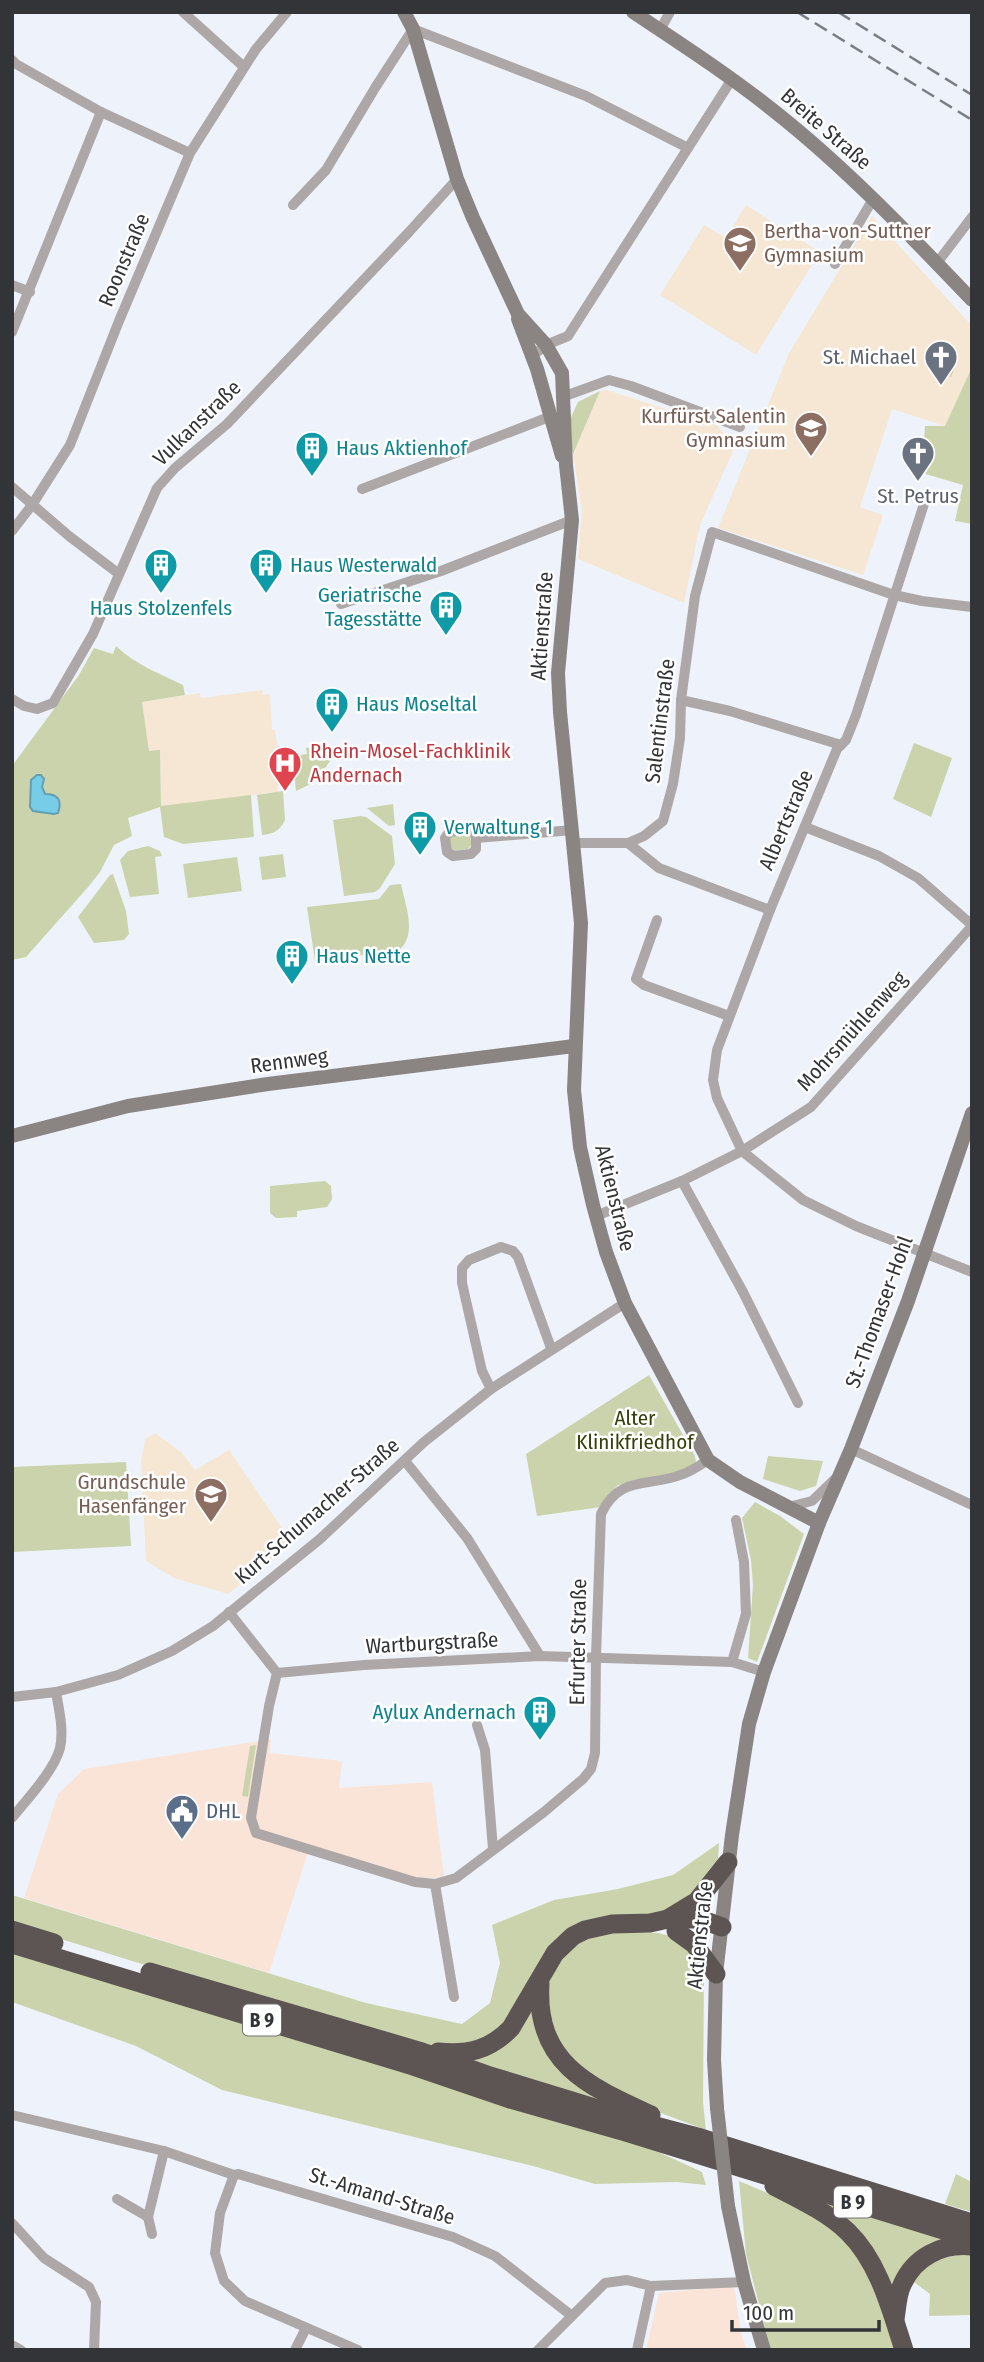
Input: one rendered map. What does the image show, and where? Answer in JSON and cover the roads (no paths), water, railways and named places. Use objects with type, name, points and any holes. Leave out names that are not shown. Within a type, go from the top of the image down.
[{"type":"highway","points":[[665,1925],[697,1902],[728,1862]]},
{"type":"highway","points":[[419,2051],[452,2054],[475,2052],[489,2046],[511,2028],[555,1954],[573,1936],[585,1930],[612,1924],[665,1925],[700,1919],[722,1927]]},
{"type":"highway","points":[[665,1925],[694,1944],[716,1974]]},
{"type":"highway","name":"B 9","points":[[12,1930],[419,2051],[644,2123],[701,2137],[972,2223]]},
{"type":"highway","name":"B 9","points":[[12,1944],[972,2239]]},
{"type":"highway","points":[[540,1980],[540,2020],[556,2054],[571,2069],[593,2086],[621,2101],[701,2137]]},
{"type":"highway","points":[[734,2165],[819,2210],[847,2231],[859,2245],[874,2271],[895,2319],[904,2350]]},
{"type":"highway","points":[[895,2319],[901,2287],[911,2269],[923,2258],[944,2248],[972,2246]]},
{"type":"street","points":[[183,12],[244,66]]},
{"type":"street","name":"Roonstraße","points":[[12,531],[70,446],[190,153],[244,66],[287,12]]},
{"type":"street","name":"Aktienstraße","points":[[404,12],[414,29],[457,178],[518,314],[566,466]]},
{"type":"street","name":"Breite Straße","points":[[633,12],[774,110],[873,199],[972,300]]},
{"type":"street","points":[[660,30],[670,12]]},
{"type":"street","points":[[293,205],[326,170],[374,88],[414,29],[586,96],[688,148]]},
{"type":"street","points":[[12,60],[101,112],[190,153]]},
{"type":"street","points":[[532,356],[546,345],[568,336],[732,79]]},
{"type":"street","points":[[12,332],[101,112]]},
{"type":"street","name":"Vulkanstraße","points":[[12,699],[37,709],[53,703],[93,634],[157,488],[175,468],[227,424],[457,178]]},
{"type":"street","points":[[835,264],[873,199]]},
{"type":"street","points":[[937,263],[972,217]]},
{"type":"street","points":[[12,285],[30,292]]},
{"type":"street","name":"Aktienstraße","points":[[518,314],[546,345],[562,373],[565,396],[566,466],[572,520],[558,673],[581,923],[574,1090],[580,1147],[596,1216],[625,1303],[708,1460],[740,1482],[819,1523],[764,1672],[749,1724],[728,1862],[716,1974],[714,2060],[728,2206],[744,2282],[764,2350]]},
{"type":"street","points":[[545,396],[565,396],[609,380],[740,427]]},
{"type":"street","points":[[362,489],[549,417]]},
{"type":"street","points":[[12,487],[118,574]]},
{"type":"street","name":"Albertstraße","points":[[743,1152],[717,1098],[713,1080],[717,1050],[770,910],[837,749],[846,740],[856,716],[925,504]]},
{"type":"street","points":[[341,604],[441,570],[572,520]]},
{"type":"street","name":"Salentinstraße","points":[[628,843],[644,836],[663,821],[673,784],[695,596],[712,532],[894,595]]},
{"type":"street","points":[[894,595],[972,607]]},
{"type":"street","points":[[681,700],[730,710],[841,745]]},
{"type":"street","points":[[805,827],[879,856],[918,878],[972,925]]},
{"type":"street","points":[[476,838],[573,837],[628,843],[659,868],[770,910]]},
{"type":"street","points":[[657,920],[636,979],[644,985],[729,1016]]},
{"type":"street","name":"Mohrsmühlenweg","points":[[596,1216],[682,1181],[743,1152],[811,1107],[972,925]]},
{"type":"street","name":"Rennweg","points":[[12,1136],[128,1106],[268,1084],[574,1045]]},
{"type":"street","name":"St.-Thomaser-Hohl","points":[[819,1523],[851,1449],[908,1301],[972,1113]]},
{"type":"street","points":[[743,1152],[803,1200],[856,1226],[972,1272]]},
{"type":"street","points":[[682,1181],[743,1292],[798,1403]]},
{"type":"street","points":[[491,1389],[482,1371],[462,1283],[462,1268],[469,1260],[501,1247],[513,1251],[518,1257],[551,1349]]},
{"type":"street","name":"Kurt-Schumacher-Straße","points":[[12,1697],[56,1692],[92,1684],[172,1651],[213,1626],[320,1539],[424,1442],[491,1389],[625,1303]]},
{"type":"street","points":[[851,1449],[972,1504]]},
{"type":"street","name":"Erfurter Straße","points":[[435,1884],[456,1878],[544,1812],[591,1769],[595,1753],[601,1514],[608,1499],[620,1489],[684,1474],[708,1460]]},
{"type":"street","points":[[405,1461],[467,1538],[540,1656]]},
{"type":"street","points":[[788,1507],[812,1502],[839,1475]]},
{"type":"street","points":[[736,1520],[744,1562],[746,1614],[732,1662],[764,1672]]},
{"type":"street","points":[[229,1612],[277,1673],[251,1818],[256,1833],[403,1880],[435,1884],[454,1997]]},
{"type":"street","name":"Wartburgstraße","points":[[277,1673],[364,1665],[540,1656],[732,1662]]},
{"type":"street","points":[[12,1818],[40,1782],[60,1748],[61,1720],[56,1692]]},
{"type":"street","points":[[477,1725],[485,1750],[493,1849]]},
{"type":"street","name":"St.-Amand-Straße","points":[[12,2115],[164,2151],[234,2175],[314,2195],[453,2237],[495,2256],[572,2316]]},
{"type":"street","points":[[152,2234],[148,2217],[164,2151]]},
{"type":"street","points":[[234,2175],[220,2213],[215,2253],[224,2281],[245,2301],[358,2350]]},
{"type":"street","points":[[117,2199],[148,2217]]},
{"type":"street","points":[[12,2223],[44,2258],[89,2287],[96,2302],[94,2350]]},
{"type":"street","points":[[538,2350],[605,2283],[626,2280],[651,2286],[744,2282]]},
{"type":"street","points":[[637,2350],[651,2286]]},
{"type":"street","points":[[295,2350],[306,2328]]},
{"type":"street","points":[[12,2346],[21,2350]]},
{"type":"water","points":[[37,775],[44,779],[42,787],[45,794],[54,795],[58,799],[58,813],[33,811],[30,807],[31,780]]},
{"type":"railway","points":[[797,12],[972,120]]},
{"type":"railway","points":[[838,12],[972,95]]},
{"type":"place","name":"Bertha-von-Suttner Gymnasium","points":[[740,273]]},
{"type":"place","name":"St. Michael","points":[[941,387]]},
{"type":"place","name":"Kurfürst Salentin Gymnasium","points":[[811,458]]},
{"type":"place","name":"Haus Aktienhof","points":[[312,478]]},
{"type":"place","name":"St. Petrus","points":[[918,483]]},
{"type":"place","name":"Haus Stolzenfels","points":[[161,595]]},
{"type":"place","name":"Haus Westerwald","points":[[266,595]]},
{"type":"place","name":"Geriatrische Tagesstätte","points":[[446,637]]},
{"type":"place","name":"Haus Moseltal","points":[[332,734]]},
{"type":"place","name":"Rhein-Mosel-Fachklinik Andernach","points":[[285,793]]},
{"type":"place","name":"Verwaltung 1","points":[[420,857]]},
{"type":"place","name":"Haus Nette","points":[[292,986]]},
{"type":"place","name":"Grundschule Hasenfänger","points":[[211,1524]]},
{"type":"place","name":"Aylux Andernach","points":[[540,1742]]},
{"type":"place","name":"DHL","points":[[182,1841]]},
{"type":"park label","name":"Alter Klinikfriedhof","points":[[635,1430]]}]
